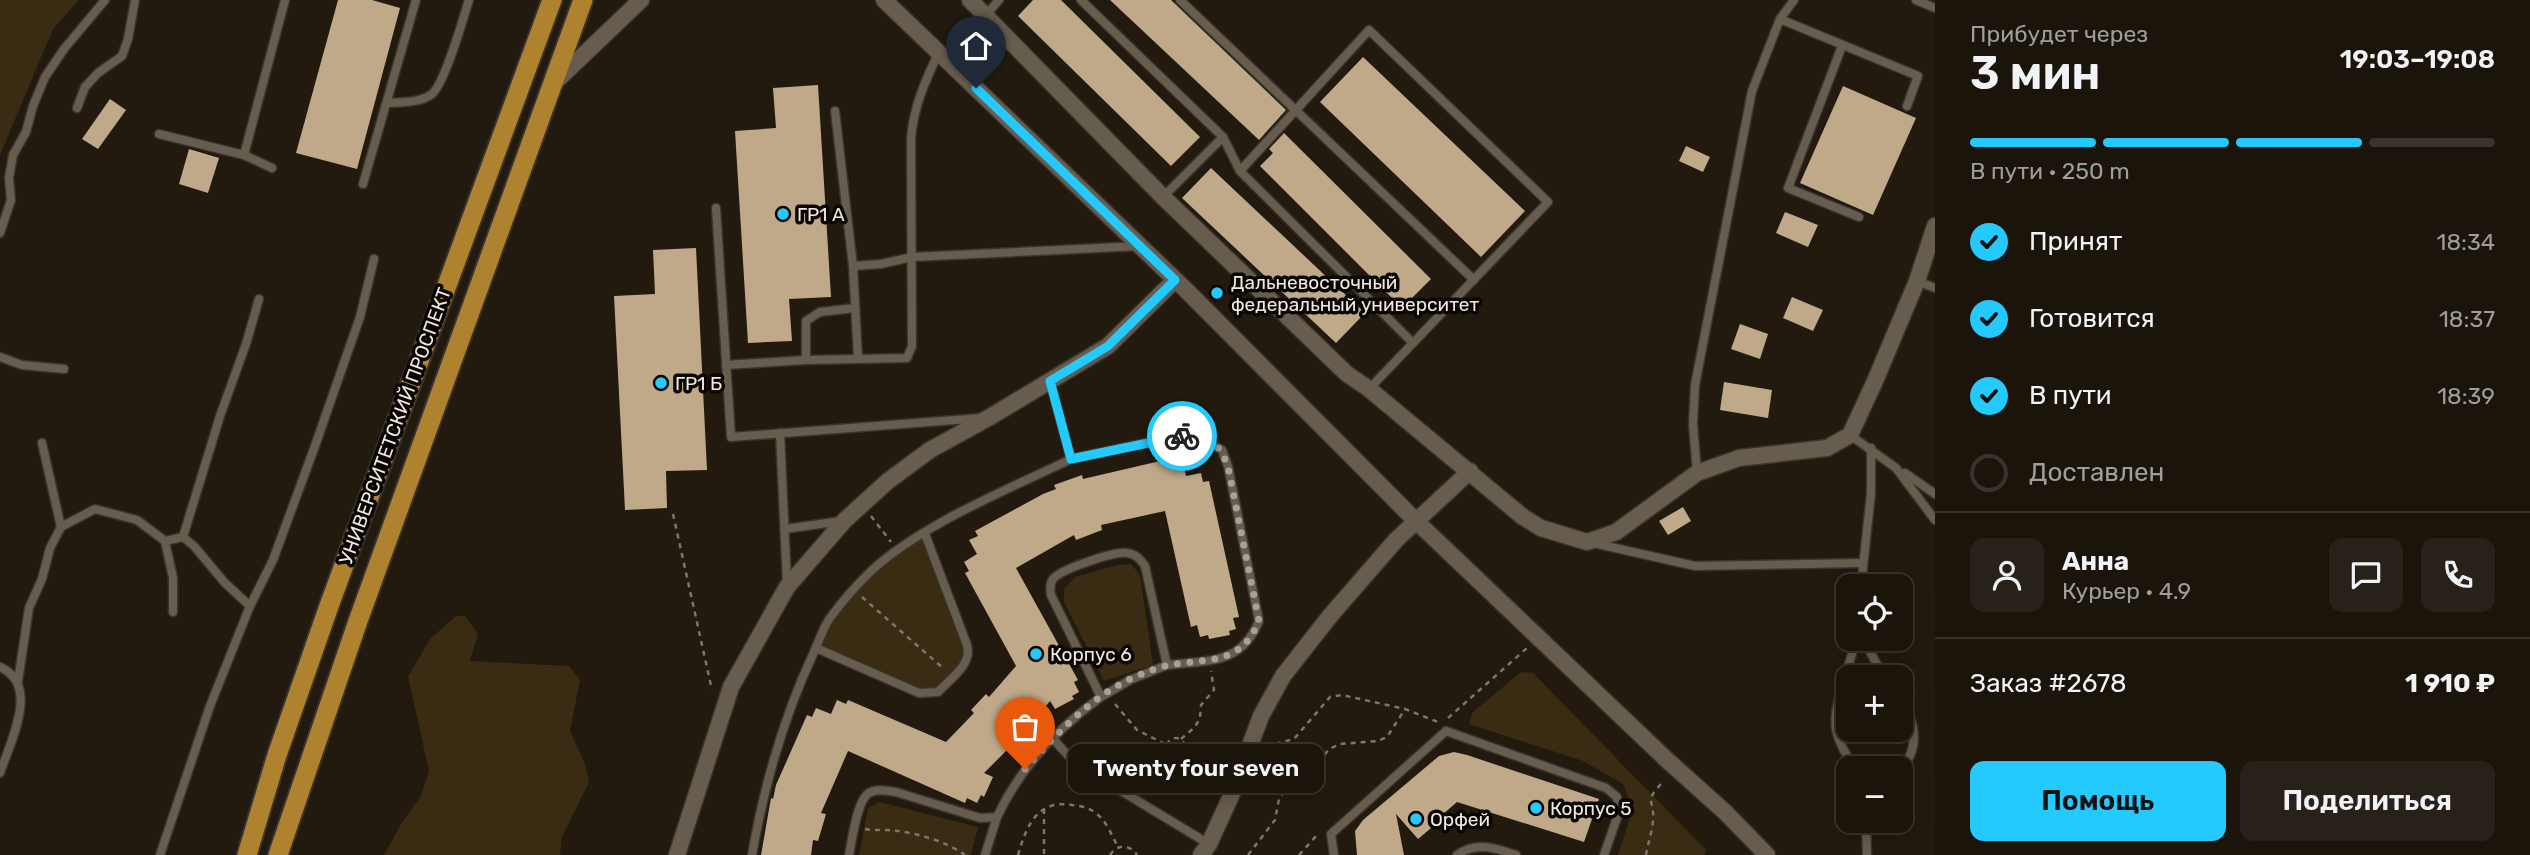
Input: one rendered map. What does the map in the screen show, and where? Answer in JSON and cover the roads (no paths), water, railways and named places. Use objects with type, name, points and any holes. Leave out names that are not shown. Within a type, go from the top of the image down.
[{"type":"main road","name":"УНИВЕРСИТЕТСКИЙ ПРОСПЕКТ","points":[[247,855],[277,755],[330,606],[552,0]]},
{"type":"main road","name":"УНИВЕРСИТЕТСКИЙ ПРОСПЕКТ","points":[[278,855],[339,674],[583,0]]},
{"type":"main road","points":[[524,76],[551,86]]},
{"type":"street","points":[[551,86],[641,0]]},
{"type":"street","points":[[884,0],[1175,280],[1416,521],[1677,769],[1759,852]]},
{"type":"street","points":[[970,0],[1164,196],[1348,374],[1523,517],[1541,528],[1587,542],[1616,532],[1697,472],[1740,458],[1827,448],[1850,435],[1917,281],[1935,226]]},
{"type":"street","points":[[677,855],[731,687],[787,587],[845,520],[888,481],[930,450],[1108,346],[1175,280]]},
{"type":"street","points":[[1205,850],[1261,716],[1283,676],[1330,616],[1416,521],[1470,471]]},
{"type":"lane","points":[[0,233],[11,200],[9,178],[13,155],[26,132],[33,106],[46,77],[64,49],[105,0]]},
{"type":"lane","points":[[77,108],[85,87],[98,73],[122,56],[135,0]]},
{"type":"lane","points":[[244,155],[285,0]]},
{"type":"lane","points":[[363,184],[416,0]]},
{"type":"lane","points":[[388,103],[417,101],[433,93],[445,69],[469,0]]},
{"type":"lane","points":[[986,15],[999,0]]},
{"type":"lane","points":[[1082,0],[1223,137],[1240,171],[1413,343]]},
{"type":"lane","points":[[1181,0],[1474,279]]},
{"type":"lane","points":[[1697,472],[1693,424],[1697,375],[1752,91],[1780,19],[1794,0]]},
{"type":"lane","points":[[1916,0],[1935,8]]},
{"type":"lane","points":[[1780,19],[1918,76],[1907,106]]},
{"type":"lane","points":[[1240,171],[1369,30],[1548,202],[1369,389]]},
{"type":"lane","points":[[1842,46],[1788,188],[1859,217]]},
{"type":"lane","points":[[726,365],[907,358],[912,346],[913,116],[919,94],[939,52]]},
{"type":"lane","points":[[835,111],[853,266],[858,358]]},
{"type":"lane","points":[[159,134],[244,155],[272,168]]},
{"type":"lane","points":[[1164,196],[1223,137]]},
{"type":"lane","points":[[716,208],[731,437],[990,417]]},
{"type":"lane","points":[[853,266],[881,264],[912,257],[1140,246]]},
{"type":"lane","points":[[160,855],[210,706],[250,606],[273,560],[315,446],[360,317],[374,259]]},
{"type":"lane","points":[[1917,281],[1935,288]]},
{"type":"lane","points":[[183,537],[259,299]]},
{"type":"lane","points":[[806,360],[806,321],[820,312],[855,308]]},
{"type":"lane","points":[[0,356],[22,365],[64,369]]},
{"type":"lane","points":[[1050,381],[1071,459]]},
{"type":"lane","points":[[780,433],[787,587]]},
{"type":"lane","points":[[1850,435],[1935,494]]},
{"type":"lane","points":[[752,855],[761,802],[801,680],[829,620],[869,573],[898,551],[963,511],[1071,459],[1179,436],[1200,438],[1222,450],[1228,467],[1259,621],[1252,638],[1231,656],[1167,665],[1130,680],[1077,715],[1025,769],[1008,792],[985,855]]},
{"type":"lane","points":[[42,443],[61,527]]},
{"type":"lane","points":[[1862,574],[1871,493],[1871,448]]},
{"type":"lane","points":[[1896,468],[1935,520]]},
{"type":"lane","points":[[0,773],[23,701],[18,681],[29,608],[42,579],[50,548],[61,527],[94,509],[137,520],[165,541],[173,578],[173,612]]},
{"type":"lane","points":[[785,529],[845,520]]},
{"type":"lane","points":[[816,648],[919,694],[938,692],[967,662],[970,654],[925,534]]},
{"type":"lane","points":[[183,537],[250,606]]},
{"type":"lane","points":[[165,541],[183,537]]},
{"type":"lane","points":[[1587,542],[1695,566],[1862,563]]},
{"type":"lane","points":[[1104,695],[1051,595],[1050,586],[1063,571],[1114,554],[1127,553],[1138,557],[1145,566],[1167,665]]},
{"type":"lane","points":[[1847,756],[1836,727],[1838,702],[1853,651]]},
{"type":"lane","points":[[0,667],[18,681]]},
{"type":"lane","points":[[1911,756],[1915,745],[1913,723]]},
{"type":"lane","points":[[1334,855],[1331,834],[1446,731],[1606,788],[1617,797],[1619,812],[1604,855]]},
{"type":"lane","points":[[1053,739],[1075,763],[1205,850]]},
{"type":"lane","points":[[849,855],[861,802],[866,794],[883,790],[980,818],[997,817]]},
{"type":"lane","points":[[1866,833],[1867,855]]},
{"type":"lane","points":[[1457,855],[1473,847],[1486,847],[1516,855]]},
{"type":"place","name":"ГР1 А","points":[[783,214]]},
{"type":"place","name":"Дальневосточный федеральный университет","points":[[1217,293]]},
{"type":"place","name":"ГР1 Б","points":[[661,383]]},
{"type":"place","name":"Корпус 6","points":[[1036,654]]},
{"type":"place","name":"Twenty four seven","points":[[1025,769]]},
{"type":"place","name":"Корпус 5","points":[[1536,808]]},
{"type":"place","name":"Орфей","points":[[1416,819]]}]
